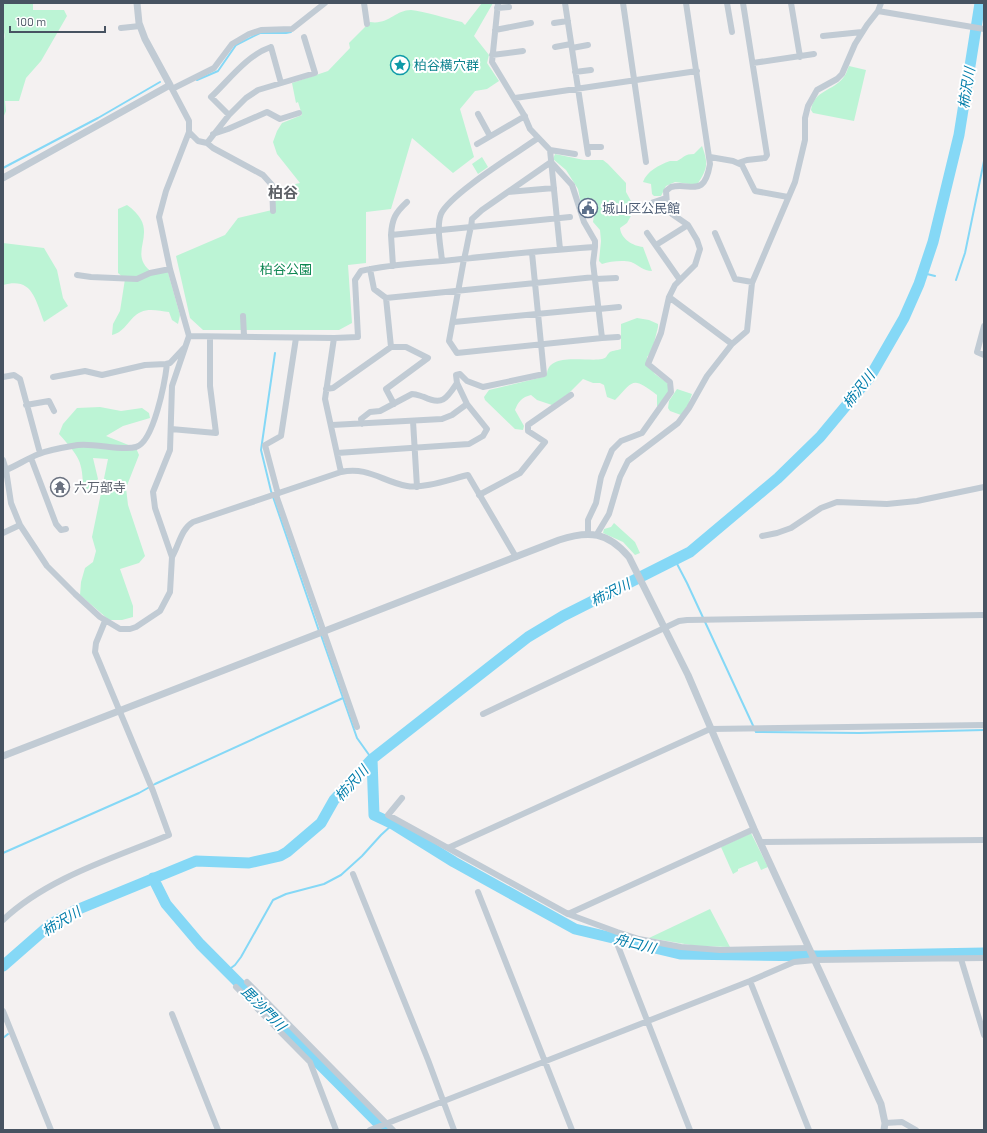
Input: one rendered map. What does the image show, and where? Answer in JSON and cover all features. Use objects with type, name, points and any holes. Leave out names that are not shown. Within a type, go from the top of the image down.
[{"type":"street","points":[[3,460],[11,503],[20,526],[47,566],[105,621],[120,629],[130,629],[160,611],[170,592],[172,557],[153,500],[154,484],[170,450],[172,386],[189,336],[170,269],[159,217],[166,191],[189,132],[189,121],[161,71],[140,26],[137,3]]},
{"type":"street","points":[[3,178],[171,87],[214,68],[232,44],[249,34],[261,30],[292,29],[325,3]]},
{"type":"street","points":[[364,3],[367,24]]},
{"type":"street","points":[[565,3],[588,154]]},
{"type":"street","points":[[623,3],[646,162]]},
{"type":"street","points":[[588,533],[588,520],[596,503],[601,477],[612,450],[621,441],[642,433],[672,392],[670,382],[648,364],[661,333],[669,297],[680,280],[695,266],[700,249],[688,224],[670,212],[666,198],[666,191],[671,187],[689,188],[700,185],[708,171],[710,157],[686,3]]},
{"type":"street","points":[[727,3],[732,32]]},
{"type":"street","points":[[738,163],[747,160],[765,158],[767,155],[744,3]]},
{"type":"street","points":[[791,3],[800,57]]},
{"type":"street","points":[[596,534],[609,514],[620,476],[628,461],[678,423],[689,408],[707,376],[732,344],[747,331],[752,282],[795,182],[803,148],[805,113],[817,90],[837,79],[842,74],[862,32],[878,11],[881,3]]},
{"type":"street","points":[[509,7],[497,5],[492,55],[495,68],[515,98],[530,129],[538,138],[550,150],[575,154]]},
{"type":"street","points":[[878,11],[984,29]]},
{"type":"street","points":[[554,23],[568,21]]},
{"type":"street","points":[[495,30],[531,23]]},
{"type":"street","points":[[121,28],[140,26]]},
{"type":"street","points":[[823,36],[862,32]]},
{"type":"street","points":[[206,143],[229,115],[246,98],[258,90],[315,73],[304,37]]},
{"type":"street","points":[[555,47],[588,45]]},
{"type":"street","points":[[229,115],[212,98],[250,59],[262,50],[271,48],[281,83]]},
{"type":"street","points":[[492,55],[523,51]]},
{"type":"street","points":[[753,63],[814,54]]},
{"type":"street","points":[[575,72],[591,70]]},
{"type":"street","points":[[515,98],[697,71]]},
{"type":"street","points":[[212,134],[228,130],[267,112],[280,119],[299,113]]},
{"type":"street","points":[[478,114],[490,136]]},
{"type":"street","points":[[477,144],[525,116]]},
{"type":"street","points":[[189,132],[198,141],[206,143],[263,175],[272,185],[273,211]]},
{"type":"street","points":[[442,261],[440,219],[445,208],[466,188],[538,138]]},
{"type":"street","points":[[587,147],[602,147]]},
{"type":"street","points":[[550,150],[560,249]]},
{"type":"street","points":[[710,157],[738,163],[744,168],[756,191],[788,197]]},
{"type":"street","points":[[551,162],[472,219],[449,343],[457,353],[618,337]]},
{"type":"street","points":[[551,162],[572,186],[584,222],[595,241],[593,262],[602,338]]},
{"type":"street","points":[[507,193],[554,188]]},
{"type":"street","points":[[633,209],[666,198]]},
{"type":"street","points":[[393,266],[391,235],[392,221],[396,212],[407,202]]},
{"type":"street","points":[[391,235],[440,229],[570,218]]},
{"type":"street","points":[[656,245],[688,224]]},
{"type":"street","points":[[647,233],[680,280]]},
{"type":"street","points":[[715,233],[735,279],[752,282]]},
{"type":"street","points":[[189,336],[210,338],[244,336],[296,338],[358,337],[355,280],[361,270],[464,258],[595,247]]},
{"type":"street","points":[[337,453],[463,445],[475,442],[486,432],[486,426],[467,404],[455,378],[458,374],[467,381],[483,387],[544,374],[532,253]]},
{"type":"street","points":[[370,268],[374,289],[386,298],[535,283],[595,278],[616,278]]},
{"type":"street","points":[[77,275],[137,279],[150,273],[170,269]]},
{"type":"street","points":[[669,297],[732,344]]},
{"type":"street","points":[[386,298],[391,347]]},
{"type":"street","points":[[454,322],[538,313],[619,307]]},
{"type":"street","points":[[243,316],[244,336]]},
{"type":"street","points":[[984,326],[977,352],[984,355]]},
{"type":"street","points":[[171,429],[216,433],[210,386],[210,338]]},
{"type":"street","points":[[296,338],[281,436],[265,445],[277,494],[357,727]]},
{"type":"street","points":[[334,338],[326,390],[326,402],[341,472]]},
{"type":"street","points":[[6,470],[40,453],[87,444],[130,448],[140,446],[146,440],[153,423],[164,384],[167,364],[185,346]]},
{"type":"street","points":[[326,390],[340,384],[391,347],[406,347],[428,358],[386,389],[394,404]]},
{"type":"street","points":[[53,377],[85,371],[102,375],[140,366],[167,364]]},
{"type":"street","points":[[3,377],[14,375],[19,376],[40,453]]},
{"type":"street","points":[[362,424],[360,419],[370,412],[380,411],[414,394],[432,401],[439,401],[449,395],[457,383]]},
{"type":"street","points":[[479,495],[520,473],[545,442],[528,431],[528,425],[571,395]]},
{"type":"street","points":[[26,405],[49,401],[54,411]]},
{"type":"street","points":[[332,425],[413,421],[448,417],[467,404]]},
{"type":"street","points":[[413,421],[417,486]]},
{"type":"street","points":[[31,458],[56,524],[58,528],[66,529]]},
{"type":"street","points":[[172,557],[180,542],[183,532],[188,525],[341,472],[370,472],[407,486],[417,486],[468,475],[516,557]]},
{"type":"street","points":[[762,536],[791,528],[821,508],[837,502],[887,504],[918,501],[984,487]]},
{"type":"street","points":[[3,533],[20,526]]},
{"type":"street","points":[[3,756],[571,536],[588,533],[596,534],[615,543],[629,557],[688,675],[754,828],[881,1104],[885,1127],[902,1122],[916,1130]]},
{"type":"street","points":[[483,714],[678,621],[984,615]]},
{"type":"street","points":[[3,920],[32,896],[59,882],[169,835],[120,710],[95,652],[96,643],[105,621]]},
{"type":"street","points":[[448,848],[710,729],[984,725]]},
{"type":"street","points":[[402,798],[388,815],[568,914],[639,939],[681,947],[720,950],[808,948]]},
{"type":"street","points":[[568,914],[754,828]]},
{"type":"street","points":[[761,842],[984,840]]},
{"type":"street","points":[[353,874],[428,1060],[454,1130]]},
{"type":"street","points":[[478,892],[572,1130]]},
{"type":"street","points":[[618,946],[690,1130]]},
{"type":"street","points":[[961,958],[984,1035]]},
{"type":"street","points":[[373,1129],[750,981],[794,962],[815,960],[984,958]]},
{"type":"street","points":[[750,981],[809,1130]]},
{"type":"street","points":[[247,982],[393,1130]]},
{"type":"street","points":[[236,987],[310,1062],[336,1130]]},
{"type":"street","points":[[3,1011],[51,1130]]},
{"type":"street","points":[[172,1014],[218,1130]]},
{"type":"green space","points":[[3,3],[33,3],[33,10],[64,10],[67,16],[41,61],[26,78],[19,101],[5,101],[6,111],[3,118],[3,46],[6,28],[3,41]]},
{"type":"green space","name":"柏谷公園","points":[[482,3],[493,3],[474,36],[489,55],[487,63],[499,81],[487,89],[475,91],[460,109],[474,157],[453,173],[412,138],[391,209],[366,212],[366,263],[348,265],[352,323],[339,330],[203,330],[190,318],[176,256],[225,235],[238,218],[272,210],[277,188],[300,183],[277,154],[273,142],[282,123],[302,115],[298,102],[296,103],[292,83],[328,71],[350,48],[349,43],[370,22],[387,20],[401,12],[411,10],[429,13],[462,22],[465,25]]},
{"type":"green space","points":[[849,66],[866,70],[854,121],[813,113],[811,110],[816,98],[839,82],[845,75]]},
{"type":"green space","points":[[702,146],[706,158],[706,167],[697,185],[675,182],[666,186],[661,196],[654,196],[652,194],[651,184],[643,182],[650,172],[670,161],[677,161],[686,155],[694,154]]},
{"type":"green space","points":[[555,154],[584,160],[603,160],[626,183],[626,192],[631,201],[630,209],[632,214],[627,223],[620,228],[621,232],[625,239],[635,245],[643,247],[652,271],[646,270],[628,261],[602,264],[599,261],[601,241],[600,230],[593,222],[596,202],[593,199],[587,198],[581,203],[578,189],[566,170],[553,159]]},
{"type":"green space","points":[[482,157],[488,167],[478,174],[472,164]]},
{"type":"green space","points":[[127,205],[138,215],[143,224],[144,233],[142,257],[145,265],[153,273],[167,269],[180,315],[178,324],[172,320],[169,312],[147,310],[137,314],[121,331],[112,335],[113,324],[120,311],[125,279],[118,273],[118,209]]},
{"type":"green space","points":[[3,243],[44,248],[57,270],[63,298],[68,306],[44,322],[35,298],[26,287],[13,283],[3,285]]},
{"type":"green space","points":[[637,318],[649,320],[658,324],[652,351],[647,357],[647,363],[655,374],[670,385],[670,390],[657,407],[657,395],[638,383],[630,385],[615,400],[607,397],[604,385],[583,379],[568,394],[552,405],[537,400],[531,395],[519,402],[515,410],[524,426],[523,430],[515,429],[485,400],[484,397],[489,390],[543,377],[547,374],[549,367],[561,360],[596,360],[605,358],[610,352],[621,349],[621,324]]},
{"type":"green space","points":[[677,389],[692,394],[688,405],[681,415],[670,411],[668,408],[669,401]]},
{"type":"green space","points":[[100,407],[121,411],[142,408],[149,413],[150,418],[123,426],[106,436],[136,448],[139,455],[126,488],[128,505],[145,556],[139,563],[120,569],[133,606],[133,617],[122,620],[109,620],[80,595],[81,582],[85,568],[93,562],[96,551],[92,537],[108,459],[93,458],[98,479],[92,487],[83,491],[81,465],[71,448],[59,434],[63,424],[77,408]]},
{"type":"green space","points":[[614,523],[635,542],[640,553],[635,555],[623,542],[603,533],[604,529],[611,527]]},
{"type":"green space","points":[[751,833],[768,867],[761,870],[757,861],[738,869],[738,871],[733,874],[721,847]]},
{"type":"green space","points":[[710,909],[730,947],[697,946],[649,938]]},
{"type":"waterway","name":"柿沢川","points":[[3,966],[51,924],[74,911],[196,861],[249,863],[280,856],[287,852],[321,823],[334,800],[372,759],[528,637],[563,616],[690,552],[778,478],[820,437],[870,377],[904,318],[919,284],[933,242],[959,135],[980,3]]},
{"type":"waterway","points":[[197,80],[218,71],[236,45],[260,33],[291,32]]},
{"type":"waterway","points":[[3,168],[98,118],[160,82]]},
{"type":"waterway","points":[[956,280],[965,253],[984,161]]},
{"type":"waterway","points":[[923,273],[935,276]]},
{"type":"waterway","points":[[275,353],[261,450],[271,491],[319,631]]},
{"type":"waterway","points":[[675,560],[756,732],[859,733],[984,730]]},
{"type":"waterway","points":[[321,635],[357,738],[372,759]]},
{"type":"waterway","points":[[3,853],[139,793],[155,784],[343,698]]},
{"type":"waterway","name":"舟口川","points":[[372,759],[374,815],[393,824],[454,862],[575,929],[680,954],[818,956],[984,953]]},
{"type":"waterway","points":[[227,971],[235,965],[241,957],[273,900],[286,894],[324,884],[341,875],[393,824]]},
{"type":"waterway","name":"毘沙門川","points":[[153,878],[166,904],[200,944],[385,1130]]},
{"type":"waterway","points":[[3,1038],[8,1034]]},
{"type":"place","name":"柏谷横穴群","points":[[400,65]]},
{"type":"place","name":"城山区公民館","points":[[588,208]]},
{"type":"place","name":"六万部寺","points":[[60,487]]},
{"type":"district","name":"柏谷","points":[[283,192]]}]
